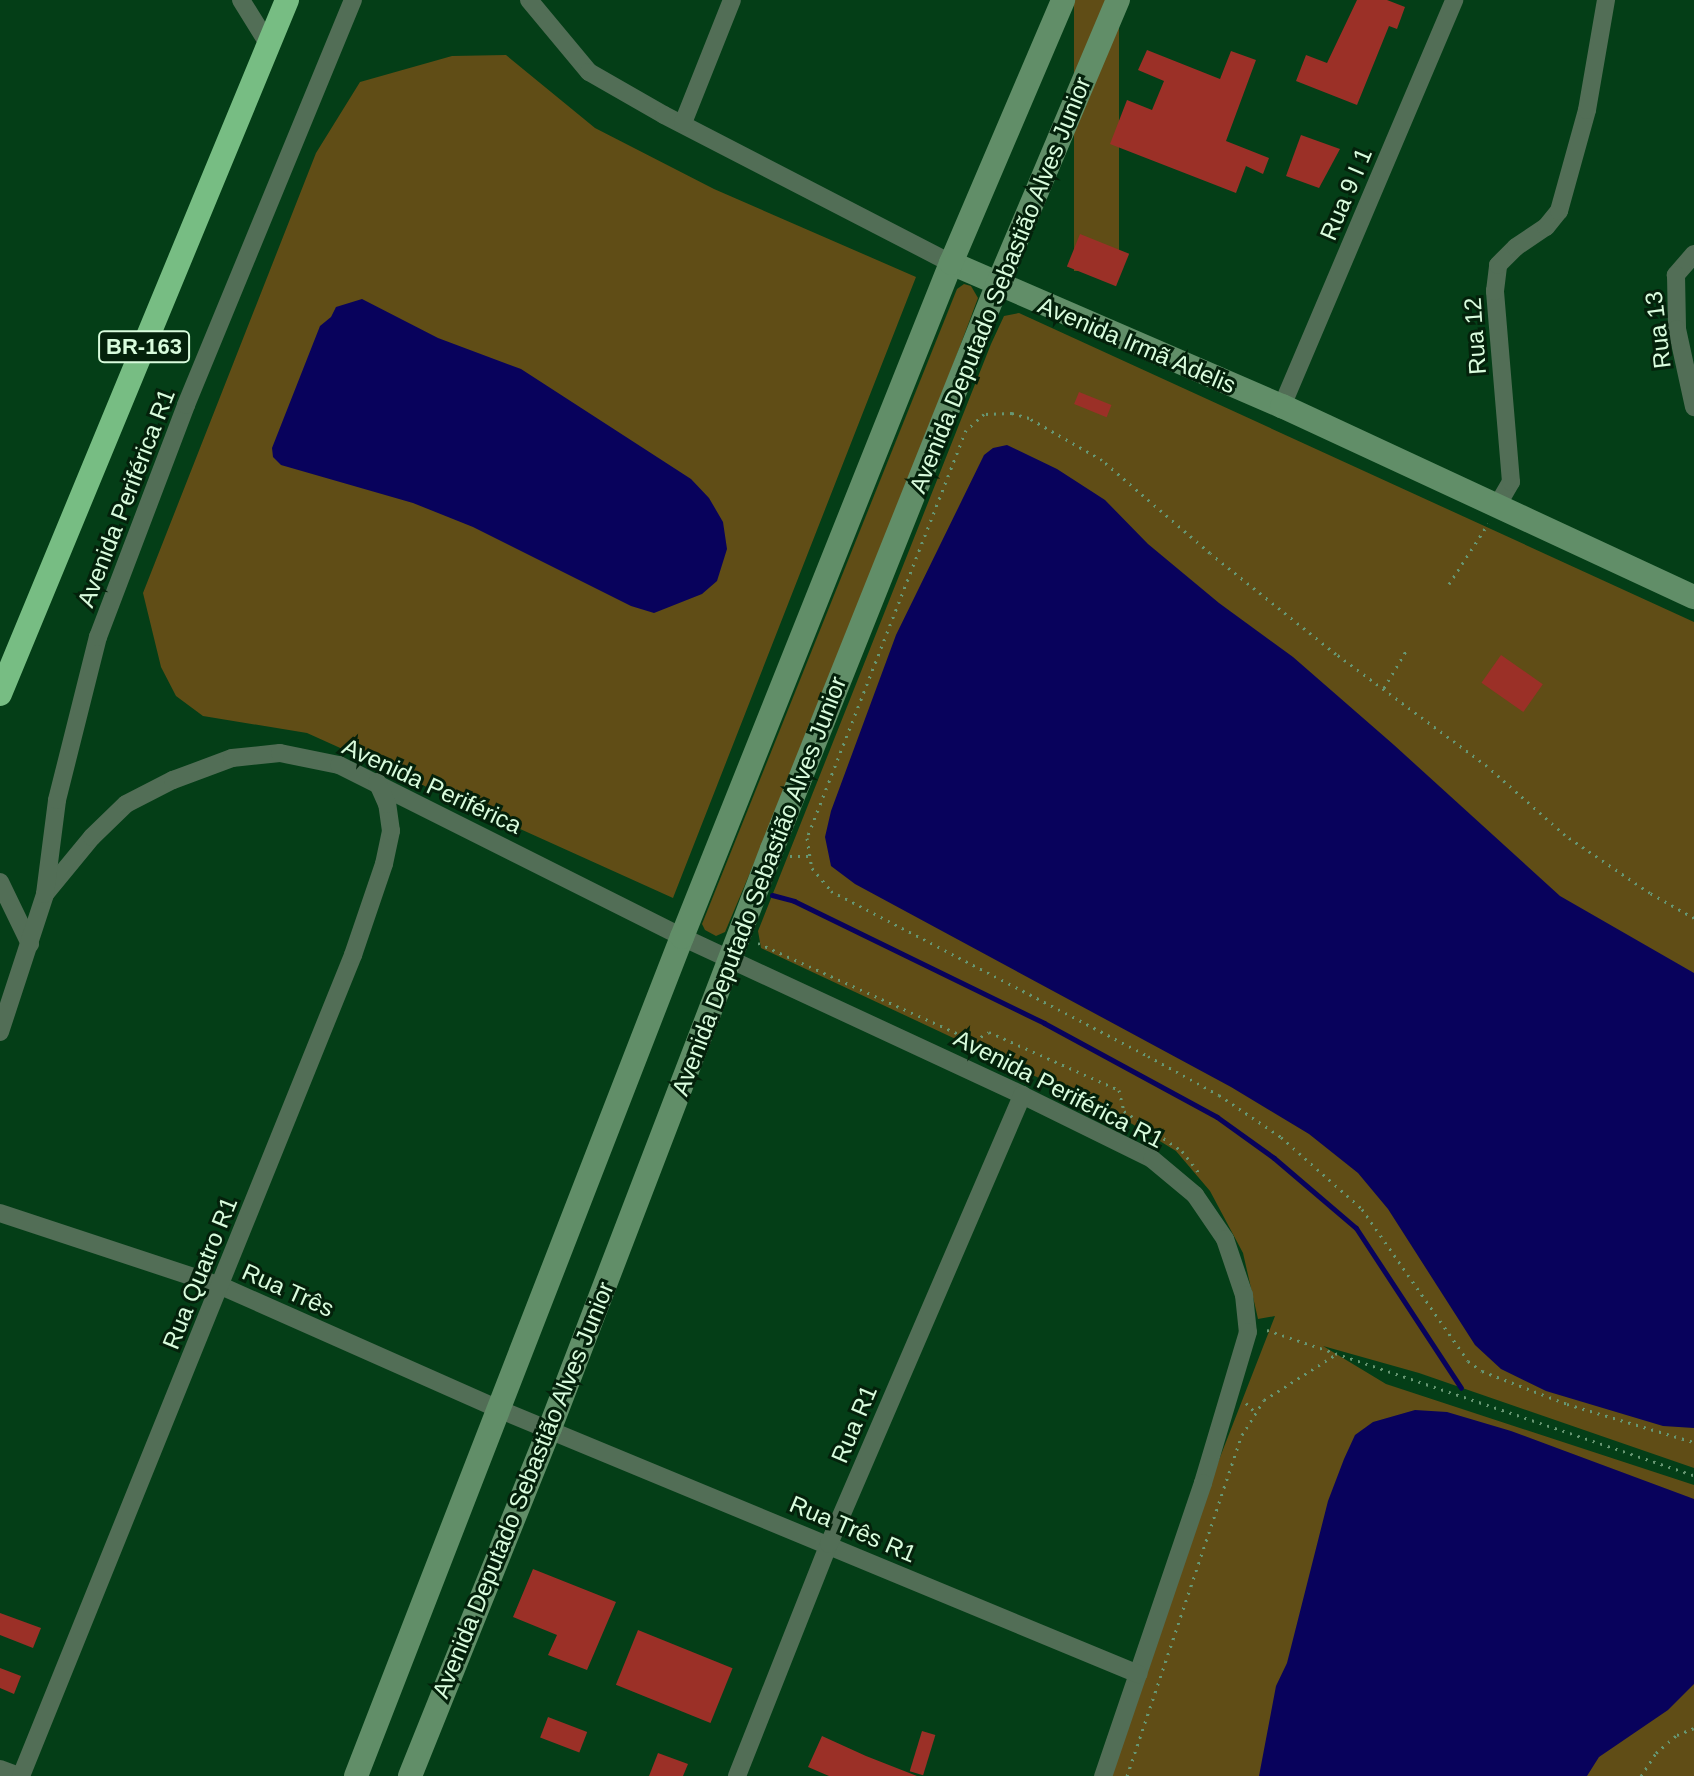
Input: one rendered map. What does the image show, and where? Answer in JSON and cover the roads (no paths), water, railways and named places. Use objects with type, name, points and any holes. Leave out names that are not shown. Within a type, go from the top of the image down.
[{"type":"highway","name":"BR-163","points":[[0,694],[287,0]]},
{"type":"street","points":[[241,0],[269,45]]},
{"type":"street","name":"Avenida Periférica R1","points":[[0,1032],[45,894],[57,800],[98,637],[186,405],[353,0]]},
{"type":"street","name":"Avenida Irmã Adelis","points":[[529,0],[589,72],[951,263],[997,286],[1282,406],[1694,597]]},
{"type":"street","points":[[683,123],[732,0]]},
{"type":"street","name":"Avenida Deputado Sebastião Alves Junior","points":[[356,1776],[501,1410],[682,937],[951,263],[1063,0]]},
{"type":"street","name":"Avenida Deputado Sebastião Alves Junior","points":[[410,1776],[550,1428],[729,958],[997,286],[1118,0]]},
{"type":"street","name":"Rua 9 I 1","points":[[1282,406],[1454,0]]},
{"type":"street","name":"Rua 12","points":[[1497,506],[1511,482],[1495,291],[1498,265],[1516,247],[1546,227],[1559,211],[1590,97],[1606,0]]},
{"type":"street","name":"Rua 13","points":[[1694,254],[1676,275],[1677,329],[1694,407]]},
{"type":"street","name":"Avenida Periférica","points":[[45,894],[92,837],[126,804],[232,758],[280,753],[339,765],[377,782],[729,958]]},
{"type":"street","name":"Rua Quatro R1","points":[[20,1776],[353,955],[384,864],[391,831],[387,804],[377,782]]},
{"type":"street","points":[[0,882],[30,944]]},
{"type":"street","name":"Avenida Periférica R1","points":[[729,958],[1152,1159],[1195,1195],[1225,1239],[1237,1266],[1248,1332],[1203,1483],[1103,1776]]},
{"type":"street","name":"Rua R1","points":[[737,1776],[829,1544],[1022,1095]]},
{"type":"street","name":"Rua Três","points":[[0,1213],[221,1286],[501,1410],[550,1428]]},
{"type":"street","name":"Rua Três R1","points":[[550,1428],[1138,1674]]},
{"type":"street","points":[[0,1769],[20,1776]]},
{"type":"waterway","points":[[772,895],[794,901],[1044,1023],[1217,1117],[1274,1158],[1356,1228],[1461,1388]]}]
